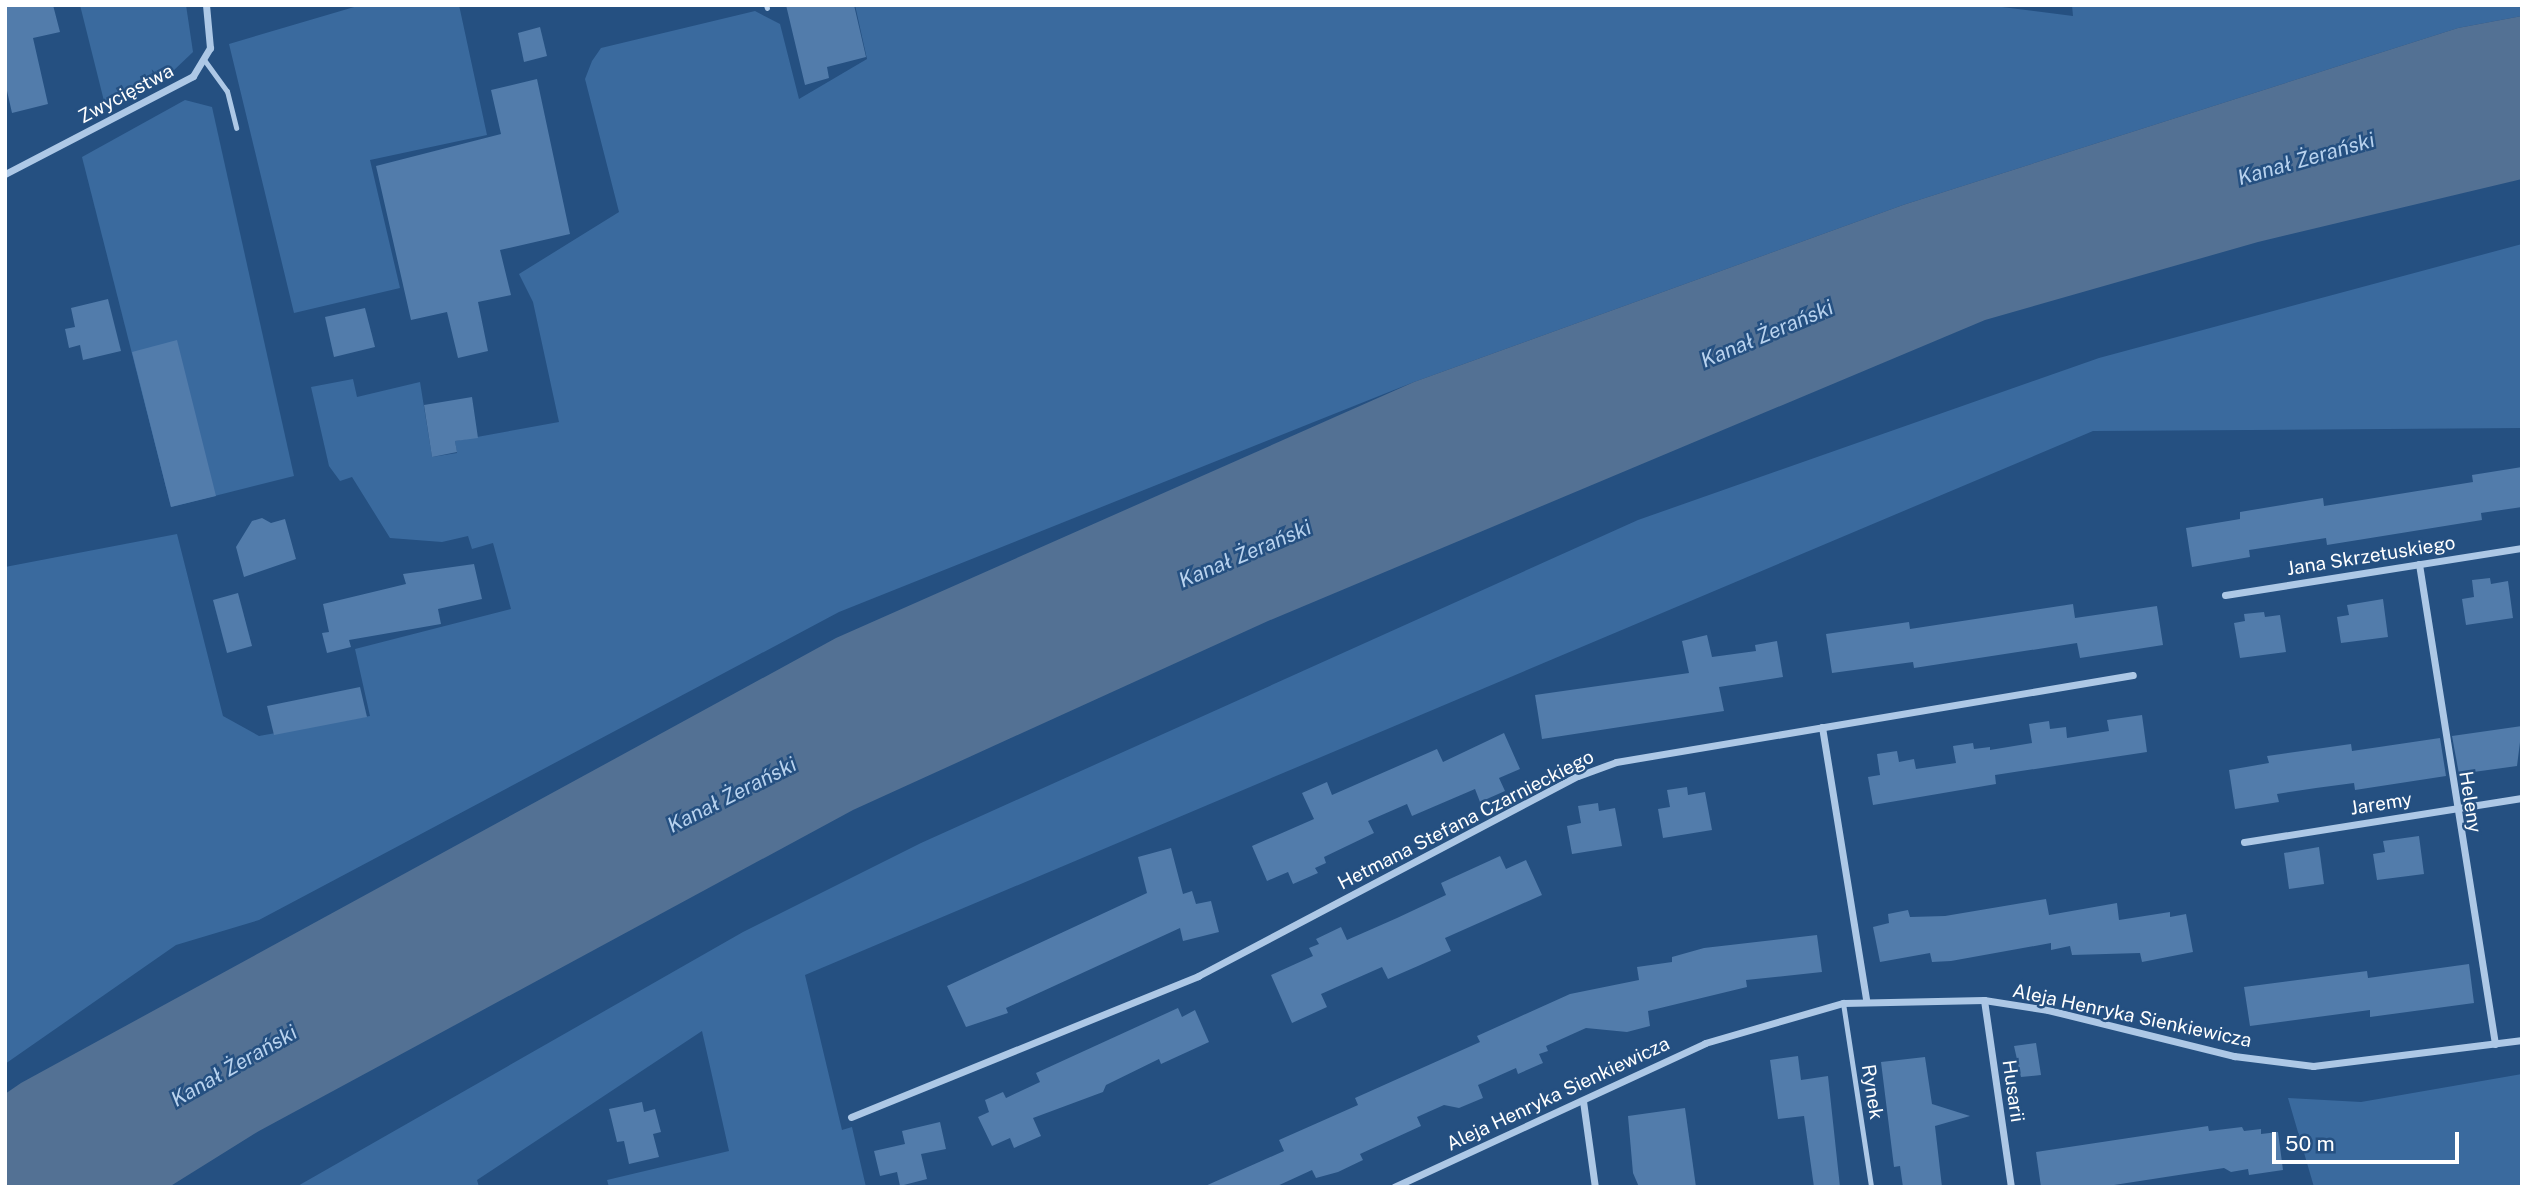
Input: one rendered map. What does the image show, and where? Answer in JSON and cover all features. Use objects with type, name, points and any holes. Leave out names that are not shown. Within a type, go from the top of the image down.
[{"type":"street","points":[[205,61],[212,29],[206,5]]},
{"type":"street","name":"Zwycięstwa","points":[[5,174],[175,88],[205,61]]},
{"type":"street","name":"Jana Skrzetuskiego","points":[[2225,595],[2522,548]]},
{"type":"street","name":"Heleny","points":[[2420,564],[2455,809],[2495,1044]]},
{"type":"street","name":"Hetmana Stefana Czarnieckiego","points":[[850,1118],[1198,976],[1578,776],[1616,762],[2133,675]]},
{"type":"street","points":[[1822,727],[1866,1000]]},
{"type":"street","name":"Jaremy","points":[[2244,842],[2522,798]]},
{"type":"street","name":"Aleja Henryka Sienkiewicza","points":[[1394,1187],[1705,1043],[1843,1003],[1866,1000],[1984,1000],[2288,1065],[2337,1065],[2522,1040]]},
{"type":"street","name":"Husarii","points":[[1984,1000],[2011,1187]]},
{"type":"street","points":[[1583,1101],[1595,1187]]},
{"type":"lane","points":[[205,61],[223,83],[236,128]]},
{"type":"lane","name":"Rynek","points":[[1843,1003],[1871,1187]]},
{"type":"shaded area","points":[[80,5],[186,5],[193,52],[172,72],[105,105]]},
{"type":"shaded area","points":[[361,5],[459,5],[487,135],[370,160],[400,288],[294,313],[229,44]]},
{"type":"shaded area","points":[[855,5],[1986,5],[2073,16],[2072,5],[2522,5],[2522,16],[2458,28],[1903,205],[1414,382],[839,612],[259,920],[176,945],[5,1064],[5,567],[177,534],[223,716],[259,736],[370,716],[355,649],[511,609],[493,543],[472,549],[468,536],[442,542],[390,538],[352,477],[340,481],[329,466],[311,387],[353,379],[357,397],[420,382],[432,457],[457,453],[455,441],[559,422],[533,302],[519,274],[619,212],[585,79],[601,48],[755,11],[780,24],[799,99],[867,59]]},
{"type":"shaded area","points":[[185,100],[212,107],[294,476],[171,507],[82,157]]},
{"type":"shaded area","points":[[2522,244],[2522,428],[2093,431],[805,975],[842,1130],[852,1127],[866,1187],[609,1187],[607,1180],[729,1151],[702,1031],[477,1180],[479,1187],[296,1187],[743,932],[921,843],[1638,520],[2099,358]]},
{"type":"shaded area","points":[[2522,1074],[2522,1187],[2314,1187],[2288,1098],[2361,1102]]},
{"type":"water","name":"Kanał Żerański","points":[[2522,16],[2522,179],[2258,242],[1985,320],[1268,621],[853,810],[259,1131],[169,1187],[5,1187],[5,1094],[21,1083],[836,638],[1414,382],[1903,205],[2458,28]]},
{"type":"building","points":[[5,5],[53,5],[60,32],[33,38],[48,104],[12,113],[5,82]]},
{"type":"building","points":[[786,5],[854,5],[866,57],[827,67],[829,78],[805,85]]},
{"type":"building","points":[[540,27],[547,56],[524,62],[518,33]]},
{"type":"building","points":[[537,79],[570,234],[500,250],[511,295],[478,302],[488,351],[458,358],[447,312],[411,320],[376,166],[501,134],[491,90]]},
{"type":"building","points":[[108,299],[121,351],[83,360],[80,345],[69,348],[65,329],[75,327],[71,308]]},
{"type":"building","points":[[365,308],[375,347],[334,357],[325,317]]},
{"type":"building","points":[[177,340],[216,496],[171,507],[132,352]]},
{"type":"building","points":[[472,397],[478,438],[455,441],[457,452],[432,457],[424,405]]},
{"type":"building","points":[[2522,467],[2522,507],[2481,513],[2482,520],[2327,545],[2326,538],[2249,550],[2250,557],[2192,567],[2186,528],[2240,519],[2240,512],[2323,498],[2324,506],[2362,500],[2473,482],[2472,475]]},
{"type":"building","points":[[262,518],[271,523],[285,519],[296,559],[244,577],[236,547],[252,521]]},
{"type":"building","points":[[474,564],[482,599],[438,609],[441,624],[349,640],[351,647],[327,653],[322,633],[329,632],[323,604],[406,584],[403,574]]},
{"type":"building","points":[[2490,578],[2491,584],[2508,581],[2513,618],[2466,625],[2462,599],[2474,597],[2472,580]]},
{"type":"building","points":[[238,593],[252,646],[227,653],[213,600]]},
{"type":"building","points":[[2383,599],[2388,637],[2341,643],[2337,617],[2349,615],[2347,605]]},
{"type":"building","points":[[2073,604],[2075,618],[2157,606],[2163,645],[2080,658],[2077,643],[1914,668],[1913,662],[1832,673],[1826,634],[1909,622],[1910,629]]},
{"type":"building","points":[[2264,612],[2265,617],[2280,615],[2286,652],[2240,658],[2234,623],[2245,621],[2244,614]]},
{"type":"building","points":[[1707,635],[1712,657],[1756,651],[1755,645],[1777,641],[1783,677],[1719,687],[1724,711],[1542,739],[1535,695],[1689,673],[1682,641]]},
{"type":"building","points":[[360,687],[367,717],[274,735],[267,706]]},
{"type":"building","points":[[2142,715],[2147,752],[1995,775],[1996,784],[1873,805],[1868,777],[1880,775],[1877,754],[1897,751],[1899,762],[1914,759],[1916,769],[1956,763],[1953,746],[1973,743],[1974,749],[1990,747],[1990,750],[2032,743],[2029,724],[2049,721],[2050,729],[2066,727],[2067,738],[2109,731],[2107,720]]},
{"type":"building","points":[[2522,726],[2517,766],[2459,774],[2452,736]]},
{"type":"building","points":[[1504,733],[1520,769],[1499,778],[1505,791],[1480,802],[1475,789],[1412,816],[1407,804],[1368,821],[1374,833],[1324,857],[1326,863],[1315,868],[1318,873],[1293,884],[1288,872],[1267,881],[1252,846],[1314,819],[1302,793],[1327,782],[1332,795],[1437,749],[1443,762]]},
{"type":"building","points":[[2440,738],[2446,776],[2355,790],[2354,783],[2277,794],[2279,802],[2235,809],[2229,770],[2269,763],[2267,756],[2351,744],[2352,751]]},
{"type":"building","points":[[1687,787],[1688,795],[1705,792],[1712,830],[1663,838],[1658,809],[1670,807],[1667,790]]},
{"type":"building","points":[[1598,803],[1599,811],[1615,808],[1622,846],[1572,854],[1567,826],[1581,823],[1578,806]]},
{"type":"building","points":[[2419,836],[2424,874],[2377,880],[2373,854],[2385,852],[2383,841]]},
{"type":"building","points":[[2319,847],[2324,884],[2289,889],[2284,853]]},
{"type":"building","points":[[1171,848],[1183,894],[1192,891],[1196,904],[1211,901],[1219,932],[1183,941],[1180,928],[1006,1008],[1008,1013],[966,1027],[947,986],[1147,893],[1138,857]]},
{"type":"building","points":[[1500,856],[1506,869],[1526,860],[1542,895],[1445,938],[1451,951],[1418,966],[1388,979],[1382,967],[1321,994],[1327,1007],[1292,1023],[1271,975],[1313,956],[1309,948],[1319,944],[1316,939],[1341,927],[1347,940],[1397,918],[1446,895],[1441,883]]},
{"type":"building","points":[[2046,899],[2049,915],[2117,903],[2119,920],[2170,912],[2170,917],[2186,914],[2193,952],[2142,962],[2140,953],[2072,955],[2070,946],[2051,950],[2051,943],[1951,961],[1932,962],[1930,953],[1880,962],[1873,927],[1889,923],[1888,914],[1908,910],[1910,917],[1945,916]]},
{"type":"building","points":[[1817,935],[1822,972],[1746,980],[1747,987],[1648,1011],[1650,1026],[1627,1032],[1586,1028],[1546,1046],[1548,1051],[1539,1054],[1543,1063],[1518,1074],[1516,1068],[1478,1085],[1483,1098],[1459,1108],[1444,1105],[1417,1117],[1421,1126],[1360,1154],[1363,1160],[1338,1172],[1316,1178],[1312,1170],[1275,1187],[1203,1187],[1284,1151],[1279,1140],[1358,1105],[1355,1098],[1480,1042],[1477,1036],[1570,994],[1639,980],[1637,967],[1672,962],[1672,957],[1704,948]]},
{"type":"building","points":[[2469,964],[2474,1003],[2370,1017],[2370,1010],[2250,1026],[2244,987],[2367,971],[2368,978]]},
{"type":"building","points":[[1178,1008],[1182,1017],[1195,1010],[1209,1042],[1161,1064],[1159,1059],[1106,1085],[1103,1092],[1033,1118],[1041,1136],[1014,1148],[1010,1138],[992,1146],[978,1117],[989,1112],[985,1100],[1003,1092],[1006,1098],[1040,1082],[1036,1073]]},
{"type":"building","points":[[2036,1043],[2041,1075],[2021,1077],[2014,1046]]},
{"type":"building","points":[[1798,1056],[1801,1080],[1828,1076],[1840,1187],[1814,1187],[1804,1116],[1778,1119],[1770,1060]]},
{"type":"building","points":[[1925,1057],[1932,1104],[1970,1116],[1935,1126],[1942,1187],[1903,1187],[1900,1166],[1894,1167],[1881,1062]]},
{"type":"building","points":[[642,1102],[644,1112],[655,1109],[661,1132],[653,1134],[659,1157],[629,1164],[624,1141],[617,1142],[609,1109]]},
{"type":"building","points":[[1685,1108],[1696,1187],[1639,1187],[1633,1173],[1628,1116]]},
{"type":"building","points":[[940,1122],[946,1149],[921,1154],[927,1179],[900,1186],[897,1172],[880,1176],[874,1151],[905,1144],[902,1131]]},
{"type":"building","points":[[2208,1126],[2209,1131],[2242,1127],[2244,1131],[2261,1129],[2261,1134],[2278,1132],[2283,1170],[2249,1175],[2248,1169],[2231,1172],[2224,1168],[2101,1187],[2041,1187],[2036,1152]]}]
